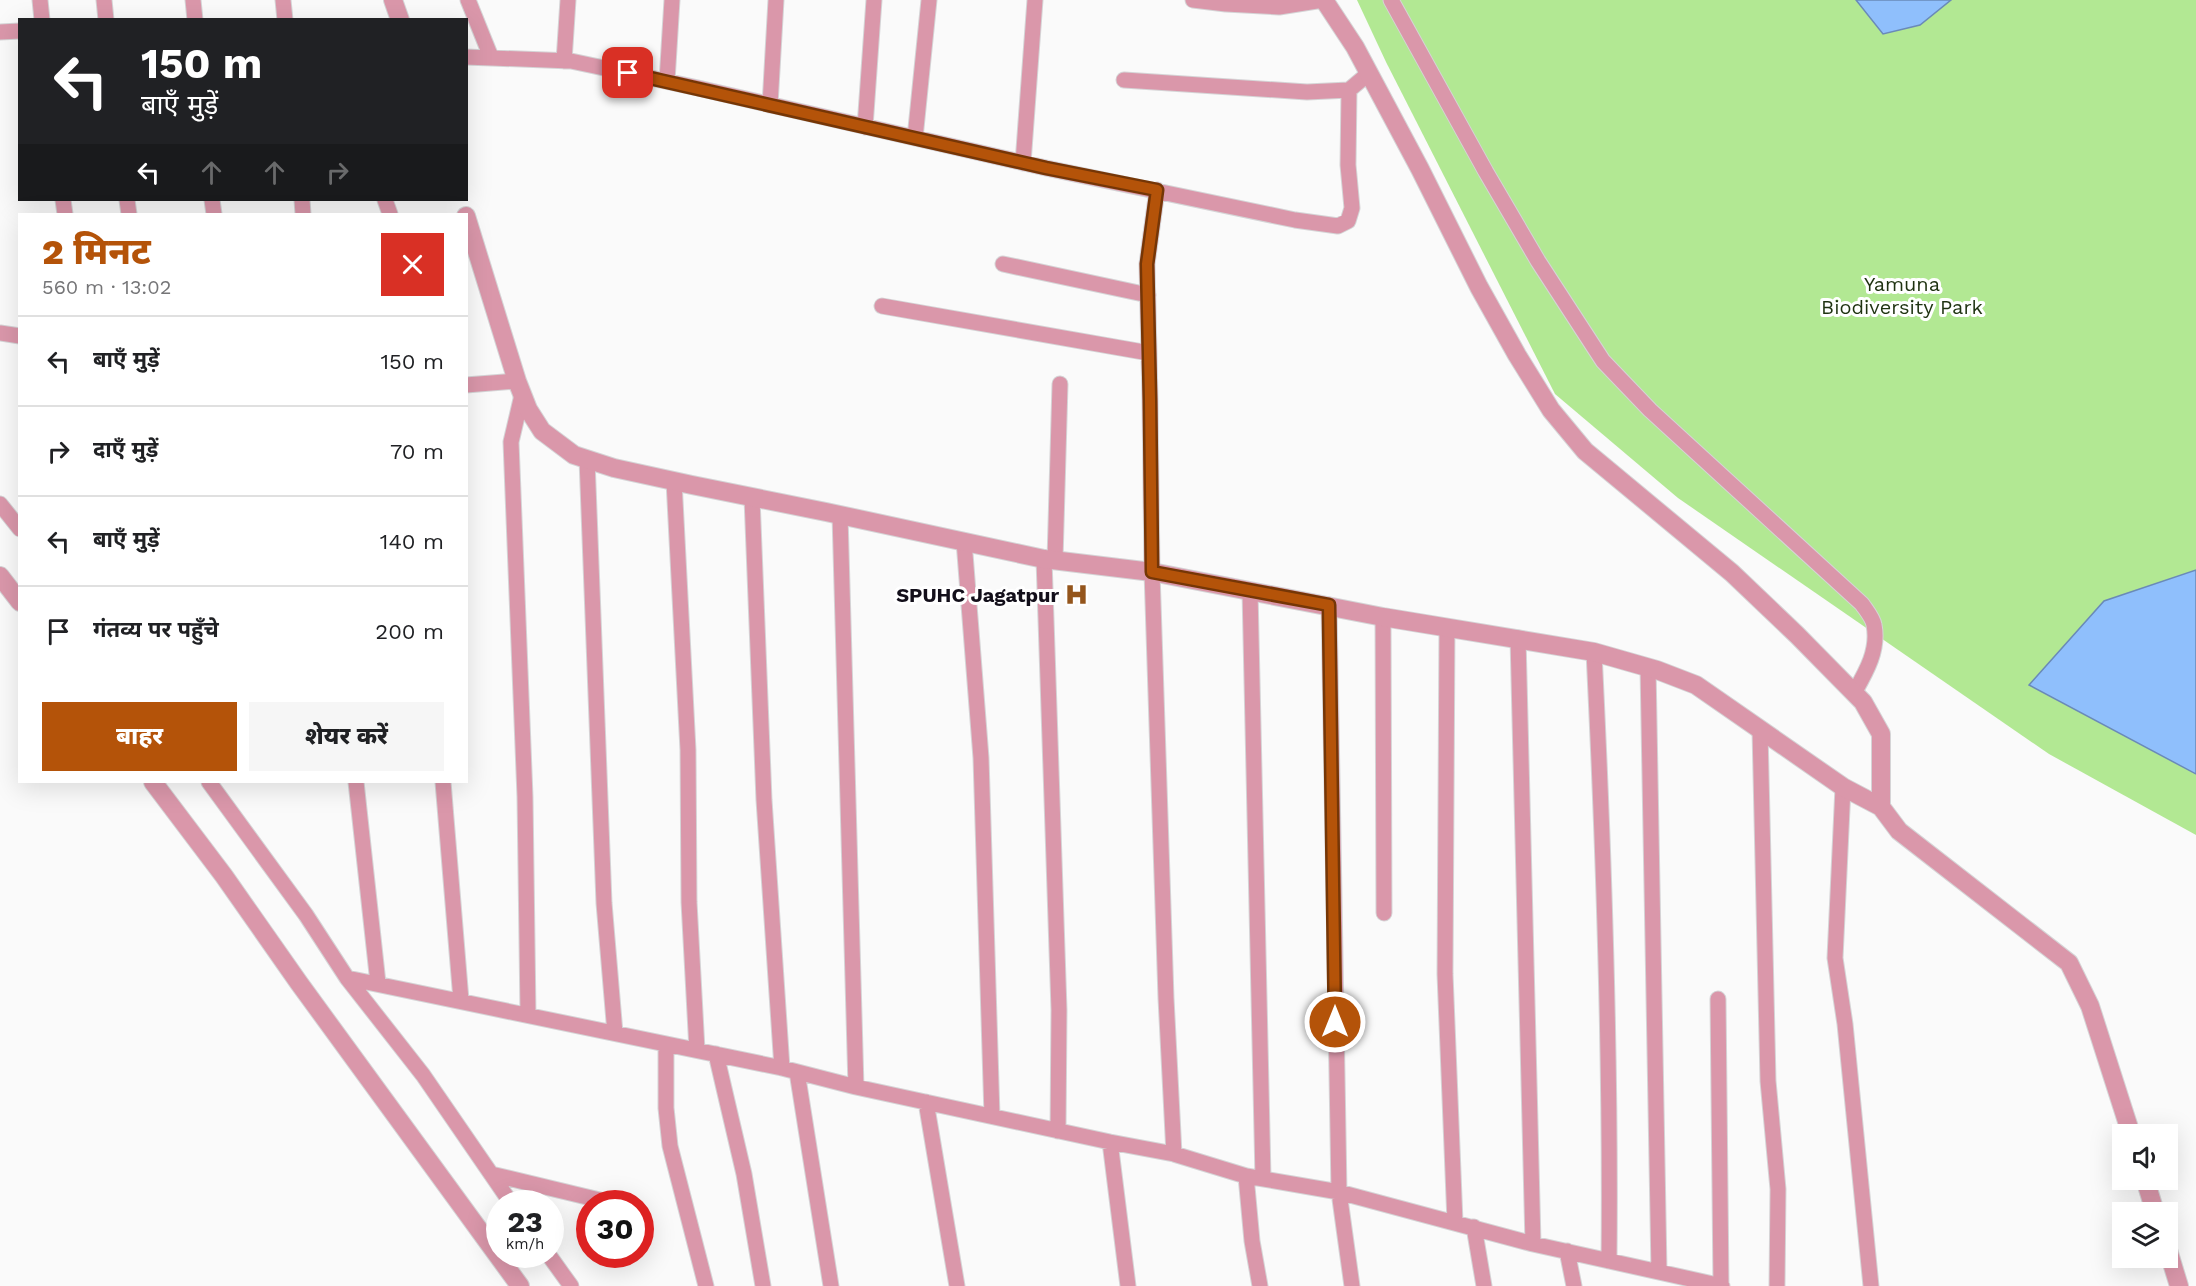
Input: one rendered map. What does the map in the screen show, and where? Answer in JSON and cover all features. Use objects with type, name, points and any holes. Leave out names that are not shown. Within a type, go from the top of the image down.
[{"type":"street","points":[[40,0],[42,18]]},
{"type":"street","points":[[104,0],[106,18]]},
{"type":"street","points":[[193,0],[195,18]]},
{"type":"street","points":[[284,0],[285,18]]},
{"type":"street","points":[[393,0],[399,18]]},
{"type":"street","points":[[468,0],[491,57]]},
{"type":"street","points":[[564,61],[568,0]]},
{"type":"street","points":[[666,81],[672,0]]},
{"type":"street","points":[[770,105],[776,0]]},
{"type":"street","points":[[865,127],[874,0]]},
{"type":"street","points":[[915,138],[929,0]]},
{"type":"street","points":[[1023,163],[1035,0]]},
{"type":"street","points":[[1193,0],[1279,7],[1324,0],[1355,47],[1479,287],[1551,410],[1586,451],[1732,573],[1797,634],[1863,702],[1881,734],[1881,807]]},
{"type":"street","points":[[1391,0],[1538,261],[1603,361],[1650,410],[1862,604],[1874,623],[1875,648],[1854,693]]},
{"type":"street","points":[[0,32],[18,31]]},
{"type":"street","points":[[468,57],[564,61],[666,81],[1023,163],[1295,220],[1338,226],[1348,221],[1352,208],[1348,165],[1349,90]]},
{"type":"street","points":[[1124,80],[1307,92],[1349,90],[1368,74]]},
{"type":"street","points":[[1157,190],[1147,264],[1152,572],[1174,1154]]},
{"type":"street","points":[[468,222],[519,388],[528,409],[542,430],[574,455],[614,468],[1049,560],[1152,572],[1383,616],[1594,652],[1648,667],[1696,684],[1843,787],[1881,807],[1899,831],[2069,963],[2090,1006],[2128,1124]]},
{"type":"street","points":[[1004,264],[1148,295]]},
{"type":"street","points":[[882,306],[1149,353]]},
{"type":"street","points":[[0,333],[18,336]]},
{"type":"street","points":[[1059,1131],[1059,1010],[1049,560],[1060,384]]},
{"type":"street","points":[[468,385],[519,388]]},
{"type":"street","points":[[519,388],[511,442],[525,797],[528,1014]]},
{"type":"street","points":[[587,459],[604,903],[615,1033]]},
{"type":"street","points":[[674,481],[688,750],[688,902],[697,1050]]},
{"type":"street","points":[[752,498],[764,800],[789,1070],[831,1286]]},
{"type":"street","points":[[0,504],[18,526]]},
{"type":"street","points":[[840,515],[856,1087]]},
{"type":"street","points":[[964,542],[981,758],[992,1116]]},
{"type":"street","points":[[0,576],[18,599]]},
{"type":"street","points":[[1250,591],[1263,1178]]},
{"type":"street","points":[[1329,605],[1339,1192],[1352,1286]]},
{"type":"street","points":[[1383,616],[1384,914]]},
{"type":"street","points":[[1447,627],[1445,975],[1455,1222]]},
{"type":"street","points":[[1518,638],[1533,1244]]},
{"type":"street","points":[[1594,652],[1604,850],[1610,1145],[1609,1261]]},
{"type":"street","points":[[1648,667],[1649,825],[1657,1060],[1659,1271]]},
{"type":"street","points":[[1760,730],[1768,1081],[1778,1189],[1777,1286]]},
{"type":"street","points":[[154,783],[224,876],[299,983],[520,1286]]},
{"type":"street","points":[[210,783],[306,915],[347,978],[416,1065],[502,1190]]},
{"type":"street","points":[[356,783],[378,983]]},
{"type":"street","points":[[443,783],[461,1000]]},
{"type":"street","points":[[1843,787],[1835,958],[1845,1024],[1870,1286]]},
{"type":"street","points":[[347,978],[716,1054],[856,1087],[1174,1154],[1246,1176],[1339,1192],[1533,1244],[1722,1286],[1718,999]]},
{"type":"street","points":[[666,1044],[666,1108],[670,1146],[706,1286]]},
{"type":"street","points":[[716,1054],[744,1174],[763,1286]]},
{"type":"street","points":[[926,1102],[957,1286]]},
{"type":"street","points":[[1110,1142],[1128,1286]]},
{"type":"street","points":[[491,1174],[576,1194]]},
{"type":"street","points":[[1246,1176],[1252,1241],[1260,1286]]},
{"type":"street","points":[[1474,1227],[1484,1286]]},
{"type":"street","points":[[1567,1251],[1574,1286]]},
{"type":"street","points":[[558,1268],[571,1286]]},
{"type":"street","points":[[2174,1268],[2179,1286]]},
{"type":"green space","name":"Yamuna Biodiversity Park","points":[[1357,0],[2196,0],[2196,835],[2049,754],[1678,498],[1555,394],[1386,62]]},
{"type":"water","points":[[1856,0],[1951,0],[1920,25],[1883,34]]},
{"type":"water","points":[[2196,570],[2196,774],[2029,685],[2104,601]]},
{"type":"place","name":"SPUHC Jagatpur","points":[[1077,595]]},
{"type":"route","points":[[628,73],[1046,168],[1157,190],[1147,264],[1152,572],[1329,605],[1335,1022]]}]
